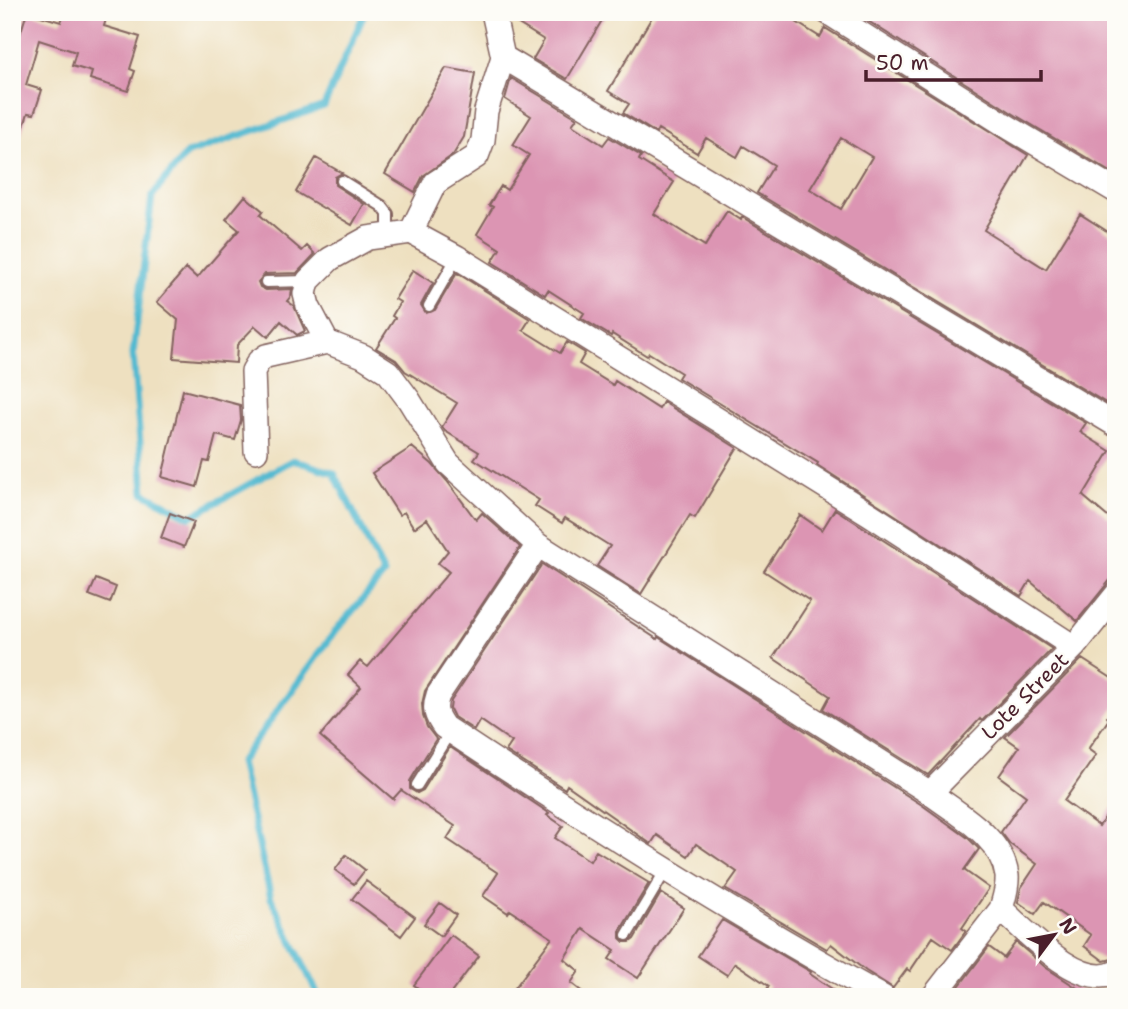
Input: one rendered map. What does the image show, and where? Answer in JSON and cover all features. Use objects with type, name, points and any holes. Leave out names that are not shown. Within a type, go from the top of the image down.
[{"type":"street","points":[[411,232],[435,183],[477,156],[483,141],[486,111],[503,57],[493,12]]},
{"type":"street","points":[[827,12],[897,58],[1116,191]]},
{"type":"street","points":[[503,57],[1116,425]]},
{"type":"street","points":[[327,342],[308,306],[305,294],[307,281],[330,259],[368,238],[388,233],[411,232],[457,257],[871,515],[1074,647]]},
{"type":"street","points":[[256,451],[253,371],[259,361],[267,356],[327,342],[363,356],[388,372],[409,400],[448,463],[538,545],[930,793],[982,830],[998,852],[1007,875],[1006,893],[1001,909],[933,997]]},
{"type":"street","points":[[538,545],[438,695],[436,716],[443,727],[667,869],[811,957],[883,997]]},
{"type":"street","name":"Lote Street","points":[[930,793],[1074,647],[1116,595]]},
{"type":"street","points":[[1001,909],[1069,967],[1092,975],[1111,975],[1116,972]]},
{"type":"lane","points":[[342,181],[382,206],[388,214],[388,233]]},
{"type":"lane","points":[[429,306],[457,257]]},
{"type":"lane","points":[[266,282],[307,281]]},
{"type":"lane","points":[[417,785],[450,732]]},
{"type":"lane","points":[[627,935],[667,869]]},
{"type":"building","points":[[27,12],[61,22],[65,12],[108,12],[104,26],[140,37],[130,69],[135,71],[128,91],[90,79],[92,72],[72,66],[76,52],[39,40],[26,85],[42,90],[34,114],[28,113],[16,151],[12,150],[12,61]]},
{"type":"building","points":[[507,12],[607,12],[567,79],[533,59],[544,40],[509,18]]},
{"type":"building","points":[[655,12],[780,12],[820,37],[825,28],[1028,155],[984,230],[1046,269],[1080,214],[1116,237],[1116,409],[757,193],[774,165],[743,146],[737,157],[706,138],[697,153],[658,129],[656,133],[623,113],[629,104],[608,91]],"holes":[[[841,138],[872,157],[841,209],[810,189]]]},
{"type":"building","points":[[854,12],[1116,12],[1116,175],[1017,116]]},
{"type":"building","points":[[446,68],[475,73],[464,137],[453,155],[423,176],[415,192],[385,174]]},
{"type":"building","points":[[511,78],[577,118],[572,125],[603,145],[609,137],[641,156],[639,160],[674,182],[654,214],[705,246],[727,211],[741,220],[742,217],[1086,423],[1080,432],[1110,451],[1083,496],[1116,524],[1116,573],[1077,621],[1030,581],[1021,596],[817,465],[818,463],[678,378],[681,373],[649,353],[647,356],[581,318],[584,313],[548,290],[545,295],[492,262],[500,249],[477,234],[493,207],[489,205],[501,186],[507,190],[529,155],[513,145],[531,116],[505,99]]},
{"type":"building","points":[[316,158],[342,173],[335,177],[335,185],[364,204],[352,225],[296,192]]},
{"type":"building","points":[[245,196],[263,211],[260,215],[302,251],[307,246],[315,254],[297,273],[265,274],[258,282],[260,287],[266,290],[292,289],[287,301],[294,306],[305,331],[297,335],[281,321],[268,337],[255,326],[237,345],[236,363],[174,358],[178,320],[157,302],[186,268],[197,278],[239,230],[226,219]]},
{"type":"building","points":[[413,270],[433,283],[421,305],[426,313],[435,310],[457,273],[530,319],[523,330],[560,353],[567,342],[585,353],[579,364],[613,385],[615,381],[659,409],[663,402],[737,448],[695,518],[690,515],[641,594],[597,566],[610,546],[565,518],[562,523],[535,506],[539,500],[474,459],[479,452],[445,431],[442,427],[457,403],[405,371],[396,360],[376,348],[395,318],[392,316],[400,302],[395,299]]},
{"type":"building","points":[[183,390],[240,405],[241,420],[235,440],[216,435],[209,462],[204,461],[197,487],[162,477]]},
{"type":"building","points":[[412,447],[447,481],[476,520],[482,513],[520,547],[425,691],[423,716],[436,739],[410,781],[410,789],[417,793],[423,790],[450,747],[549,813],[547,815],[563,826],[555,838],[590,861],[596,851],[649,883],[620,931],[620,938],[624,942],[634,939],[661,893],[684,908],[638,978],[609,959],[615,950],[583,929],[564,959],[579,971],[571,983],[589,997],[525,997],[514,989],[552,938],[483,896],[498,873],[447,839],[455,826],[401,790],[393,799],[320,736],[361,687],[348,675],[360,661],[368,667],[449,572],[438,563],[448,551],[427,519],[414,528],[404,512],[399,515],[372,473]]},
{"type":"building","points":[[835,509],[1052,649],[982,721],[980,719],[928,775],[823,709],[830,696],[773,658],[810,601],[764,571],[800,515],[822,530]]},
{"type":"building","points":[[170,513],[194,522],[184,547],[161,538]]},
{"type":"building","points":[[542,564],[922,805],[968,838],[979,849],[964,870],[989,888],[962,928],[966,931],[952,950],[933,937],[910,971],[907,969],[893,988],[831,944],[827,949],[725,889],[737,872],[696,844],[688,856],[657,835],[651,844],[567,785],[565,789],[506,751],[512,742],[480,720],[474,730],[454,717],[450,709],[451,701]]},
{"type":"building","points":[[96,579],[116,587],[110,603],[89,595]]},
{"type":"building","points":[[1082,659],[1116,681],[1116,705],[1088,749],[1096,755],[1064,801],[1099,826],[1116,802],[1116,958],[1104,961],[1084,946],[1091,935],[1044,902],[1035,914],[1018,902],[1021,888],[1037,864],[1010,844],[1001,832],[1026,796],[999,776],[1019,747],[1005,737]]},
{"type":"building","points":[[346,855],[365,870],[354,884],[335,870]]},
{"type":"building","points":[[366,881],[415,917],[401,936],[352,899]]},
{"type":"building","points":[[440,903],[456,915],[441,936],[424,924]]},
{"type":"building","points":[[722,920],[811,972],[810,974],[844,997],[762,997],[769,986],[735,963],[727,975],[698,956]]},
{"type":"building","points":[[451,935],[479,956],[448,997],[430,997],[414,985]]},
{"type":"building","points":[[1016,942],[1045,967],[1091,997],[951,997],[989,947],[1004,958]]},
{"type":"waterway","points":[[319,997],[271,898],[240,762],[337,629],[384,574],[334,473],[293,460],[190,517],[144,493],[133,354],[152,196],[186,154],[324,106],[365,12]]}]
